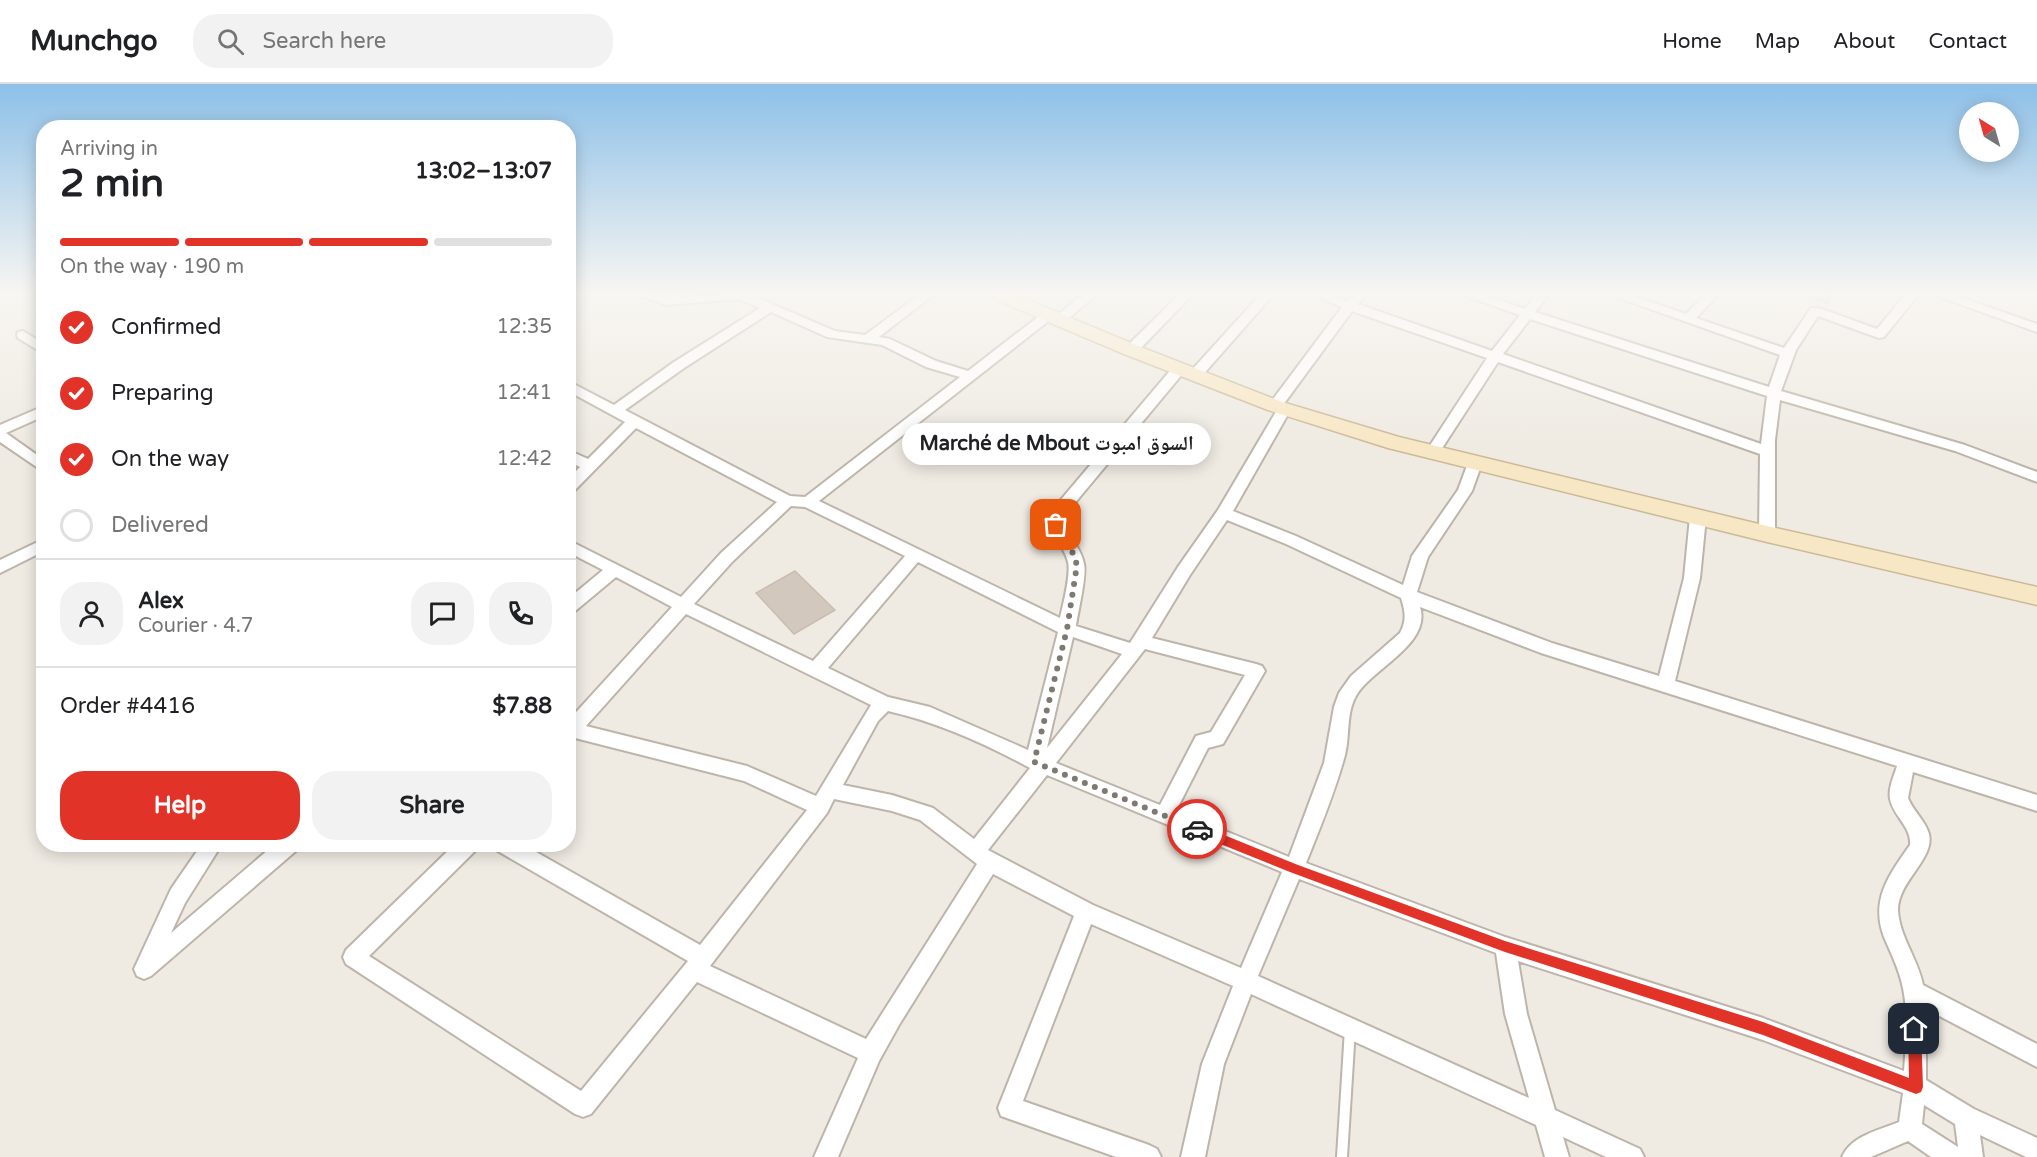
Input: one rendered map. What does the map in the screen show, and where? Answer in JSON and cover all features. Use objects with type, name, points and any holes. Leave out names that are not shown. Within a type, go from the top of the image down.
[{"type":"main road","points":[[1119,345],[1280,407],[1432,453],[2037,596]]},
{"type":"street","points":[[615,411],[710,345]]},
{"type":"street","points":[[890,345],[899,347],[931,364],[970,376]]},
{"type":"street","points":[[808,502],[970,376],[1014,345]]},
{"type":"street","points":[[1131,350],[1136,345]]},
{"type":"street","points":[[1039,764],[1067,629],[1077,565],[1069,543],[1056,525],[1056,515],[1187,372],[1215,345]]},
{"type":"street","points":[[826,1157],[871,1053],[982,856],[1039,764],[1137,646],[1224,513],[1280,407],[1322,345]]},
{"type":"street","points":[[1460,345],[1767,451]]},
{"type":"street","points":[[1432,453],[1503,345]]},
{"type":"street","points":[[1624,345],[1775,394],[1944,443],[2037,477]]},
{"type":"street","points":[[1765,345],[1787,353]]},
{"type":"street","points":[[1767,534],[1767,451],[1779,376],[1792,345]]},
{"type":"street","points":[[576,389],[787,501],[808,502],[1067,629],[1256,671],[1217,739],[1202,741],[1164,816]]},
{"type":"street","points":[[0,430],[36,414]]},
{"type":"street","points":[[576,480],[634,421]]},
{"type":"street","points":[[0,435],[36,461]]},
{"type":"street","points":[[576,459],[590,466]]},
{"type":"street","points":[[1193,1157],[1216,1052],[1294,868],[1337,750],[1343,704],[1354,684],[1374,663],[1399,646],[1413,627],[1415,607],[1408,596],[1420,556],[1465,491],[1475,463]]},
{"type":"street","points":[[576,724],[727,557],[787,501]]},
{"type":"street","points":[[1224,513],[1291,540],[1408,596],[1547,648],[2037,803]]},
{"type":"street","points":[[1665,686],[1692,578],[1698,517]]},
{"type":"street","points":[[0,567],[36,548]]},
{"type":"street","points":[[576,549],[682,605],[884,703],[939,718],[1039,764],[1164,816],[1294,868],[1505,947],[1763,1029],[1916,1087],[1966,1117],[2037,1150]]},
{"type":"street","points":[[815,671],[915,555]]},
{"type":"street","points":[[576,601],[615,569]]},
{"type":"street","points":[[461,852],[353,957],[582,1106],[698,963],[825,798],[872,716],[884,703]]},
{"type":"street","points":[[576,732],[747,774],[825,798],[892,803],[926,814],[982,856],[1086,912],[1246,981],[1632,1157]]},
{"type":"street","points":[[1907,761],[1899,795],[1902,805],[1918,826],[1921,839],[1919,848],[1889,897],[1888,911],[1914,991],[1916,1087],[1910,1129]]},
{"type":"street","points":[[208,852],[178,896],[144,969],[282,852]]},
{"type":"street","points":[[516,852],[698,963],[871,1053]]},
{"type":"street","points":[[1086,912],[1009,1108],[1149,1157]]},
{"type":"street","points":[[1505,947],[1516,1014],[1557,1157]]},
{"type":"street","points":[[1914,991],[2037,1056]]},
{"type":"street","points":[[1966,1117],[1971,1157]]},
{"type":"street","points":[[1854,1157],[1864,1148],[1910,1129]]},
{"type":"street","points":[[1910,1129],[1952,1157]]},
{"type":"lane","points":[[1342,1157],[1350,1028]]},
{"type":"building","points":[[795,571],[835,610],[794,634],[756,593]]},
{"type":"way so far","points":[[1056,525],[1069,543],[1077,565],[1067,629],[1034,762],[1197,829]]},
{"type":"place","name":"Marché de Mbout السوق امبوت","points":[[1056,525]]},
{"type":"route","points":[[1197,829],[1505,947],[1763,1029],[1916,1087],[1914,1029]]}]
